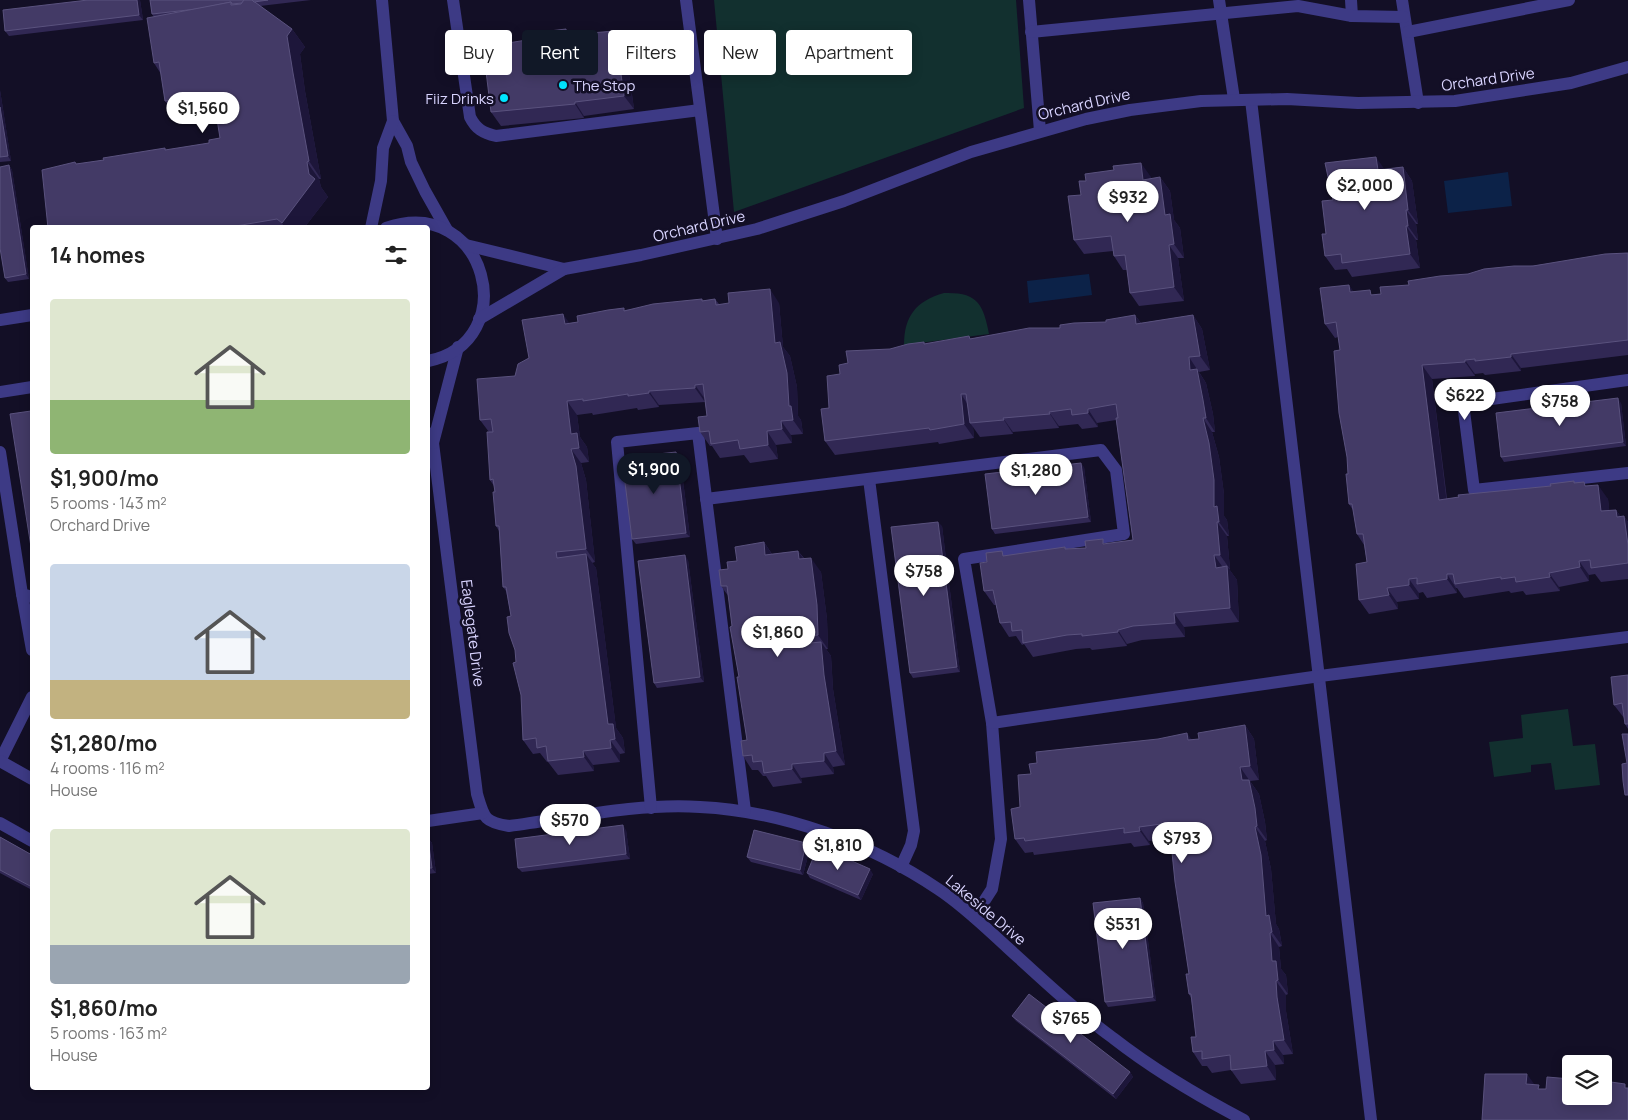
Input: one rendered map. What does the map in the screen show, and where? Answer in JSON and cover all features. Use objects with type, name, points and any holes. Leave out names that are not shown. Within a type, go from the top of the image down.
[{"type":"street","points":[[382,0],[393,121],[407,146],[418,177],[447,230]]},
{"type":"street","points":[[454,0],[470,118],[475,127],[485,134],[496,136],[700,110]]},
{"type":"street","points":[[686,0],[717,238]]},
{"type":"street","points":[[1029,0],[1040,131]]},
{"type":"street","points":[[1351,0],[1352,16]]},
{"type":"street","points":[[1402,0],[1418,103]]},
{"type":"street","points":[[1408,32],[1569,0]]},
{"type":"street","points":[[1031,32],[1220,6],[1298,6],[1352,16],[1404,17]]},
{"type":"street","points":[[1220,6],[1234,100]]},
{"type":"street","name":"Orchard Drive","points":[[479,319],[564,269],[641,255],[717,238],[800,216],[963,155],[1040,131],[1130,110],[1193,102],[1234,100],[1287,99],[1358,103],[1455,101],[1513,94],[1571,83],[1628,67]]},
{"type":"street","points":[[1251,100],[1371,1120]]},
{"type":"street","points":[[372,225],[381,181],[383,148],[393,121]]},
{"type":"street","points":[[398,225],[415,221],[432,224],[447,230],[466,245],[476,258],[484,288],[479,319],[474,330],[458,347],[444,356],[430,360]]},
{"type":"street","name":"Orchard Drive","points":[[466,245],[564,269]]},
{"type":"street","points":[[0,320],[30,315]]},
{"type":"street","name":"Eaglegate Drive","points":[[458,347],[430,438],[477,794],[482,813],[492,824]]},
{"type":"street","points":[[1628,380],[1462,403],[1474,490],[1628,473]]},
{"type":"street","points":[[0,392],[30,387]]},
{"type":"street","points":[[651,808],[617,442],[698,433],[745,812]]},
{"type":"street","points":[[706,498],[1101,450],[1116,470],[1124,534],[964,559],[992,723],[1001,839],[992,889],[974,917]]},
{"type":"street","points":[[0,452],[27,596],[30,628]]},
{"type":"street","points":[[869,479],[914,831],[911,845],[901,867]]},
{"type":"street","points":[[992,723],[1320,676],[1628,637]]},
{"type":"street","points":[[30,701],[0,761],[30,778]]},
{"type":"street","name":"Lakeside Drive","points":[[492,824],[508,826],[651,808],[699,806],[745,812],[832,836],[901,867],[939,889],[974,917],[1036,974],[1112,1038],[1194,1093],[1244,1120]]},
{"type":"street","points":[[430,821],[482,813]]},
{"type":"street","points":[[0,823],[30,840]]},
{"type":"green space","points":[[714,0],[1016,0],[1024,108],[734,212],[721,75],[776,75],[776,30],[717,30]]},
{"type":"green space","points":[[944,293],[965,295],[977,302],[984,315],[989,334],[904,345],[906,326],[914,311],[926,300]]},
{"type":"green space","points":[[1568,709],[1573,746],[1595,744],[1600,785],[1555,790],[1551,763],[1531,765],[1531,772],[1494,777],[1489,742],[1523,738],[1521,715]]},
{"type":"water","points":[[1508,172],[1512,206],[1448,213],[1444,181]]},
{"type":"water","points":[[1089,274],[1092,295],[1029,303],[1027,281]]},
{"type":"building","points":[[88,0],[137,0],[139,15],[5,31],[3,10]]},
{"type":"building","points":[[150,0],[244,0],[242,3],[232,4],[231,2],[197,9],[152,14]]},
{"type":"building","points":[[244,0],[252,0],[292,29],[287,36],[309,161],[307,162],[309,174],[315,179],[282,223],[277,219],[242,225],[48,225],[42,170],[75,162],[76,164],[165,148],[165,150],[209,143],[209,140],[220,138],[216,113],[192,97],[165,101],[159,62],[154,63],[147,18],[231,2],[231,5],[241,4]]},
{"type":"building","points":[[252,0],[268,0],[254,2]]},
{"type":"building","points":[[598,32],[608,32],[608,75],[621,75],[624,96],[575,102],[575,104],[491,112],[486,75],[512,75],[512,42],[522,41],[522,75],[598,75]]},
{"type":"building","points":[[0,107],[8,156],[0,157]]},
{"type":"building","points":[[1376,157],[1378,170],[1403,167],[1408,210],[1406,210],[1408,226],[1406,226],[1410,254],[1342,263],[1341,254],[1325,256],[1322,234],[1326,234],[1322,201],[1333,200],[1325,163]]},
{"type":"building","points":[[1141,163],[1143,180],[1160,177],[1165,215],[1170,214],[1174,244],[1169,245],[1174,287],[1130,293],[1125,255],[1114,256],[1111,236],[1074,240],[1068,196],[1081,195],[1079,181],[1086,181],[1085,174],[1114,170],[1113,166]]},
{"type":"building","points":[[9,165],[26,274],[5,278],[0,248],[0,167]]},
{"type":"building","points":[[1628,253],[1628,340],[1511,354],[1511,357],[1422,365],[1439,500],[1459,497],[1458,495],[1551,486],[1550,484],[1574,481],[1574,483],[1584,482],[1585,486],[1598,485],[1601,511],[1616,510],[1617,517],[1624,516],[1628,545],[1628,563],[1591,568],[1590,560],[1579,561],[1580,567],[1549,573],[1550,577],[1516,582],[1515,577],[1501,579],[1501,577],[1455,584],[1453,574],[1447,574],[1447,579],[1417,584],[1417,578],[1409,579],[1409,585],[1387,588],[1389,595],[1359,600],[1356,564],[1367,562],[1363,534],[1357,534],[1352,504],[1349,504],[1346,474],[1348,474],[1347,457],[1339,413],[1334,351],[1340,350],[1336,322],[1325,324],[1320,288],[1349,285],[1350,292],[1370,290],[1371,295],[1381,294],[1380,287],[1409,285],[1408,281],[1468,274],[1484,269],[1533,266],[1605,254]]},
{"type":"building","points":[[770,289],[775,343],[780,342],[787,373],[789,406],[791,406],[793,420],[781,421],[782,429],[767,431],[768,445],[740,449],[738,440],[711,444],[709,431],[700,432],[698,417],[707,416],[703,384],[695,385],[695,388],[649,391],[649,393],[628,396],[628,394],[583,401],[583,399],[567,401],[571,434],[577,433],[579,448],[571,449],[576,466],[586,549],[556,552],[557,558],[586,554],[608,724],[613,724],[615,739],[610,740],[611,748],[583,751],[584,757],[548,761],[546,746],[537,748],[536,738],[523,740],[521,695],[513,663],[516,662],[515,650],[509,633],[507,617],[511,616],[506,587],[503,587],[499,526],[496,526],[493,492],[495,492],[493,479],[490,480],[487,432],[493,432],[491,419],[480,420],[477,379],[515,376],[518,364],[529,358],[522,320],[563,314],[565,324],[578,322],[577,316],[624,308],[624,311],[653,304],[702,299],[702,301],[715,299],[716,305],[729,303],[728,293]]},
{"type":"building","points":[[1135,315],[1136,324],[1193,315],[1200,356],[1189,357],[1190,370],[1197,369],[1203,400],[1206,418],[1203,418],[1209,443],[1214,480],[1214,507],[1217,506],[1219,522],[1217,522],[1220,555],[1214,555],[1216,568],[1227,566],[1230,608],[1174,613],[1175,623],[1133,626],[1118,630],[1118,632],[1082,636],[1082,634],[1067,635],[1023,643],[1022,630],[1012,631],[1011,622],[1000,623],[993,590],[984,591],[980,563],[987,562],[986,553],[1002,551],[1003,556],[1065,547],[1065,549],[1086,548],[1085,541],[1103,539],[1103,544],[1133,540],[1116,418],[1118,418],[1116,404],[1088,409],[1088,413],[1072,415],[1071,409],[1049,412],[1050,414],[970,423],[966,394],[961,394],[964,424],[930,430],[929,428],[825,441],[821,409],[829,408],[827,376],[840,374],[839,365],[848,363],[846,351],[890,349],[908,344],[924,342],[924,344],[969,336],[970,339],[1029,328],[1060,328],[1060,325],[1106,322],[1106,320]]},
{"type":"building","points":[[1618,398],[1623,442],[1501,457],[1496,413]]},
{"type":"building","points":[[30,411],[30,541],[10,414]]},
{"type":"building","points":[[676,452],[686,533],[632,539],[622,458]]},
{"type":"building","points":[[1081,463],[1088,517],[992,529],[985,474]]},
{"type":"building","points":[[938,522],[957,667],[910,673],[891,527]]},
{"type":"building","points":[[764,542],[765,555],[798,551],[799,559],[811,558],[817,605],[818,635],[809,636],[810,643],[821,642],[824,675],[836,751],[824,753],[824,761],[792,764],[792,769],[764,773],[762,761],[753,762],[752,755],[743,756],[741,741],[747,740],[737,677],[739,677],[730,627],[732,626],[727,586],[721,586],[719,570],[728,569],[727,562],[737,561],[735,547]]},
{"type":"building","points":[[685,555],[700,677],[654,683],[638,561]]},
{"type":"building","points":[[1628,675],[1628,724],[1625,724],[1622,703],[1614,705],[1611,677]]},
{"type":"building","points":[[1245,725],[1250,766],[1240,767],[1242,780],[1249,780],[1255,808],[1257,826],[1255,827],[1261,855],[1266,916],[1269,915],[1272,932],[1270,933],[1272,961],[1276,961],[1277,997],[1284,1040],[1273,1041],[1274,1050],[1265,1051],[1267,1066],[1231,1070],[1230,1055],[1202,1059],[1202,1051],[1193,1052],[1191,1037],[1196,1037],[1191,994],[1189,994],[1186,974],[1189,974],[1175,882],[1169,823],[1139,827],[1140,831],[1124,833],[1124,828],[1025,841],[1024,838],[1015,839],[1011,809],[1020,807],[1018,775],[1031,774],[1029,764],[1037,763],[1036,752],[1158,739],[1187,733],[1188,740],[1199,739],[1198,733]]},
{"type":"building","points":[[1622,734],[1628,734],[1628,795],[1625,795],[1623,781],[1622,764],[1627,763]]},
{"type":"building","points":[[623,825],[626,854],[518,868],[515,839]]},
{"type":"building","points":[[754,830],[806,843],[800,870],[747,857]]},
{"type":"building","points":[[0,837],[30,854],[30,886],[0,870]]},
{"type":"building","points":[[818,846],[870,869],[858,895],[807,873]]},
{"type":"building","points":[[1140,898],[1153,997],[1105,1002],[1093,903]]},
{"type":"building","points":[[1029,994],[1130,1072],[1113,1094],[1012,1016]]},
{"type":"building","points":[[1485,1074],[1527,1074],[1526,1084],[1539,1085],[1538,1089],[1546,1089],[1547,1077],[1562,1078],[1562,1105],[1612,1105],[1612,1082],[1625,1084],[1625,1088],[1628,1088],[1628,1120],[1482,1120]]},
{"type":"place","name":"The Stop","points":[[563,85]]},
{"type":"place","name":"Fiiz Drinks","points":[[504,98]]}]
